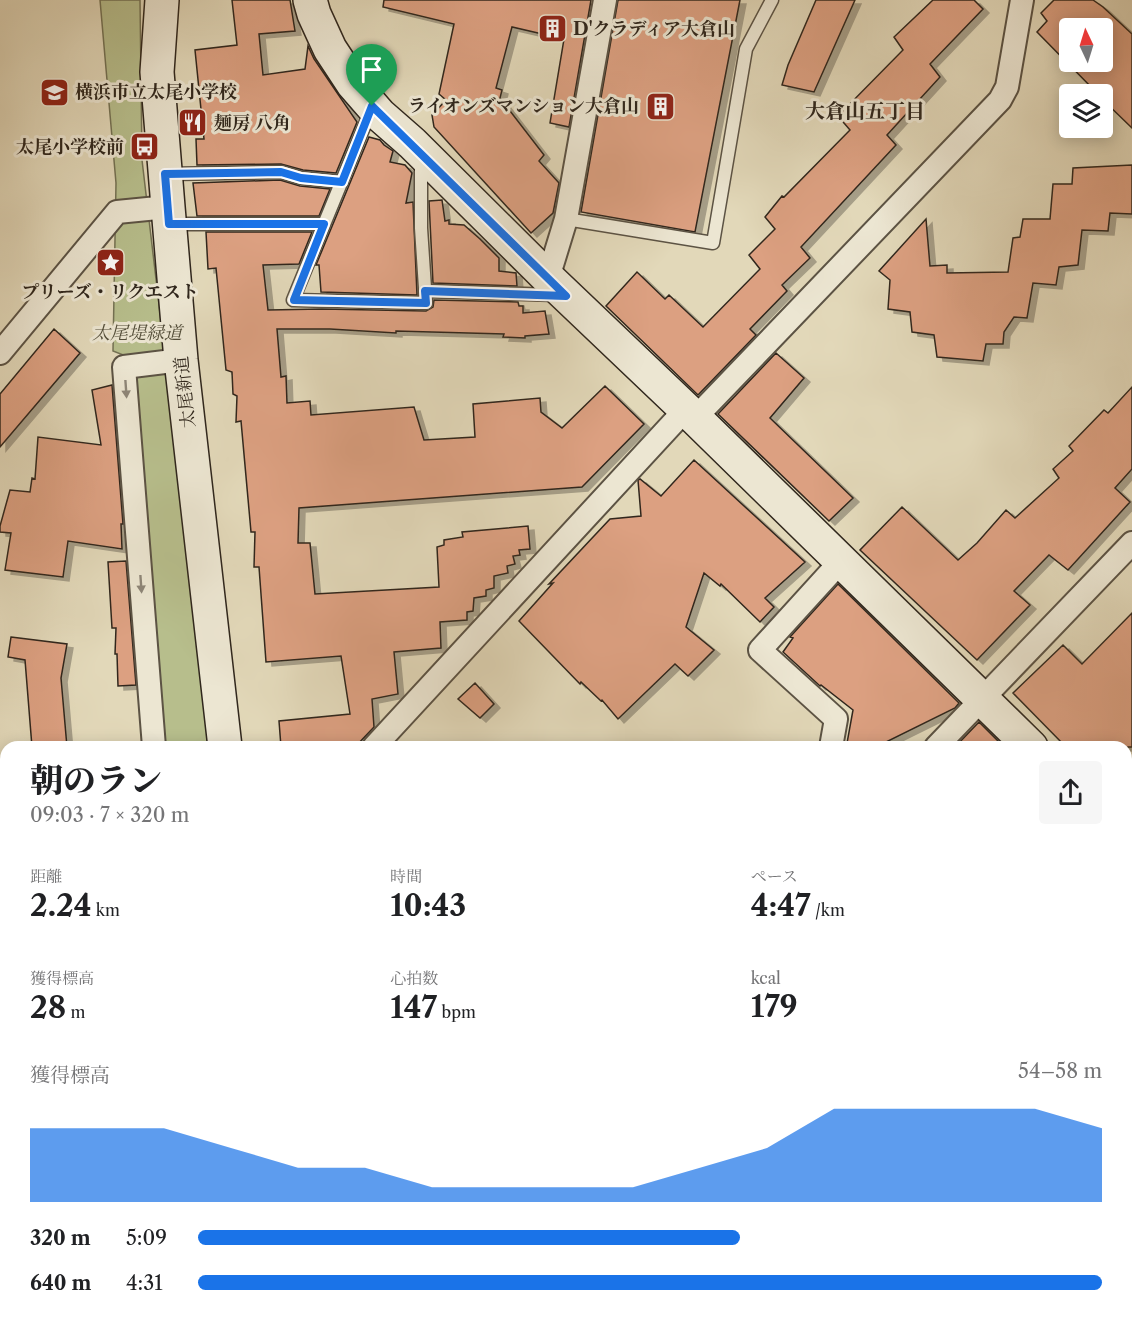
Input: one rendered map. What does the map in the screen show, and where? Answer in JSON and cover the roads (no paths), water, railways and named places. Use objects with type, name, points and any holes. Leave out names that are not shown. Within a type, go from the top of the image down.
[{"type":"street","name":"太尾新道","points":[[162,0],[157,72],[165,174],[181,360],[224,741]]},
{"type":"street","points":[[310,0],[330,49],[353,84],[372,106],[557,287],[691,413],[1025,741]]},
{"type":"street","points":[[557,287],[566,219],[605,0]]},
{"type":"street","points":[[380,741],[691,413],[1000,100],[1007,87],[1023,0]]},
{"type":"street","points":[[0,353],[117,212],[169,216]]},
{"type":"street","points":[[154,741],[124,367],[181,360]]},
{"type":"street","points":[[942,741],[1132,543]]},
{"type":"street","points":[[832,741],[836,719],[760,650],[841,561]]},
{"type":"lane","points":[[566,219],[713,243],[746,49],[772,0]]},
{"type":"lane","points":[[372,106],[294,300],[426,303],[421,228],[421,152]]},
{"type":"lane","points":[[165,174],[281,172],[301,178],[342,182]]},
{"type":"lane","points":[[169,216],[324,224]]},
{"type":"lane","points":[[425,291],[557,287]]},
{"type":"place","name":"D'クラディア大倉山","points":[[552,29]]},
{"type":"place","name":"横浜市立太尾小学校","points":[[54,92]]},
{"type":"place","name":"ライオンズマンション大倉山","points":[[660,106]]},
{"type":"place","name":"麺房 八角","points":[[193,123]]},
{"type":"place","name":"太尾小学校前","points":[[145,147]]},
{"type":"place","name":"プリーズ・リクエスト","points":[[110,263]]},
{"type":"district","name":"大倉山五丁目","points":[[865,111]]},
{"type":"park label","name":"太尾堤緑道","points":[[137,333]]}]
